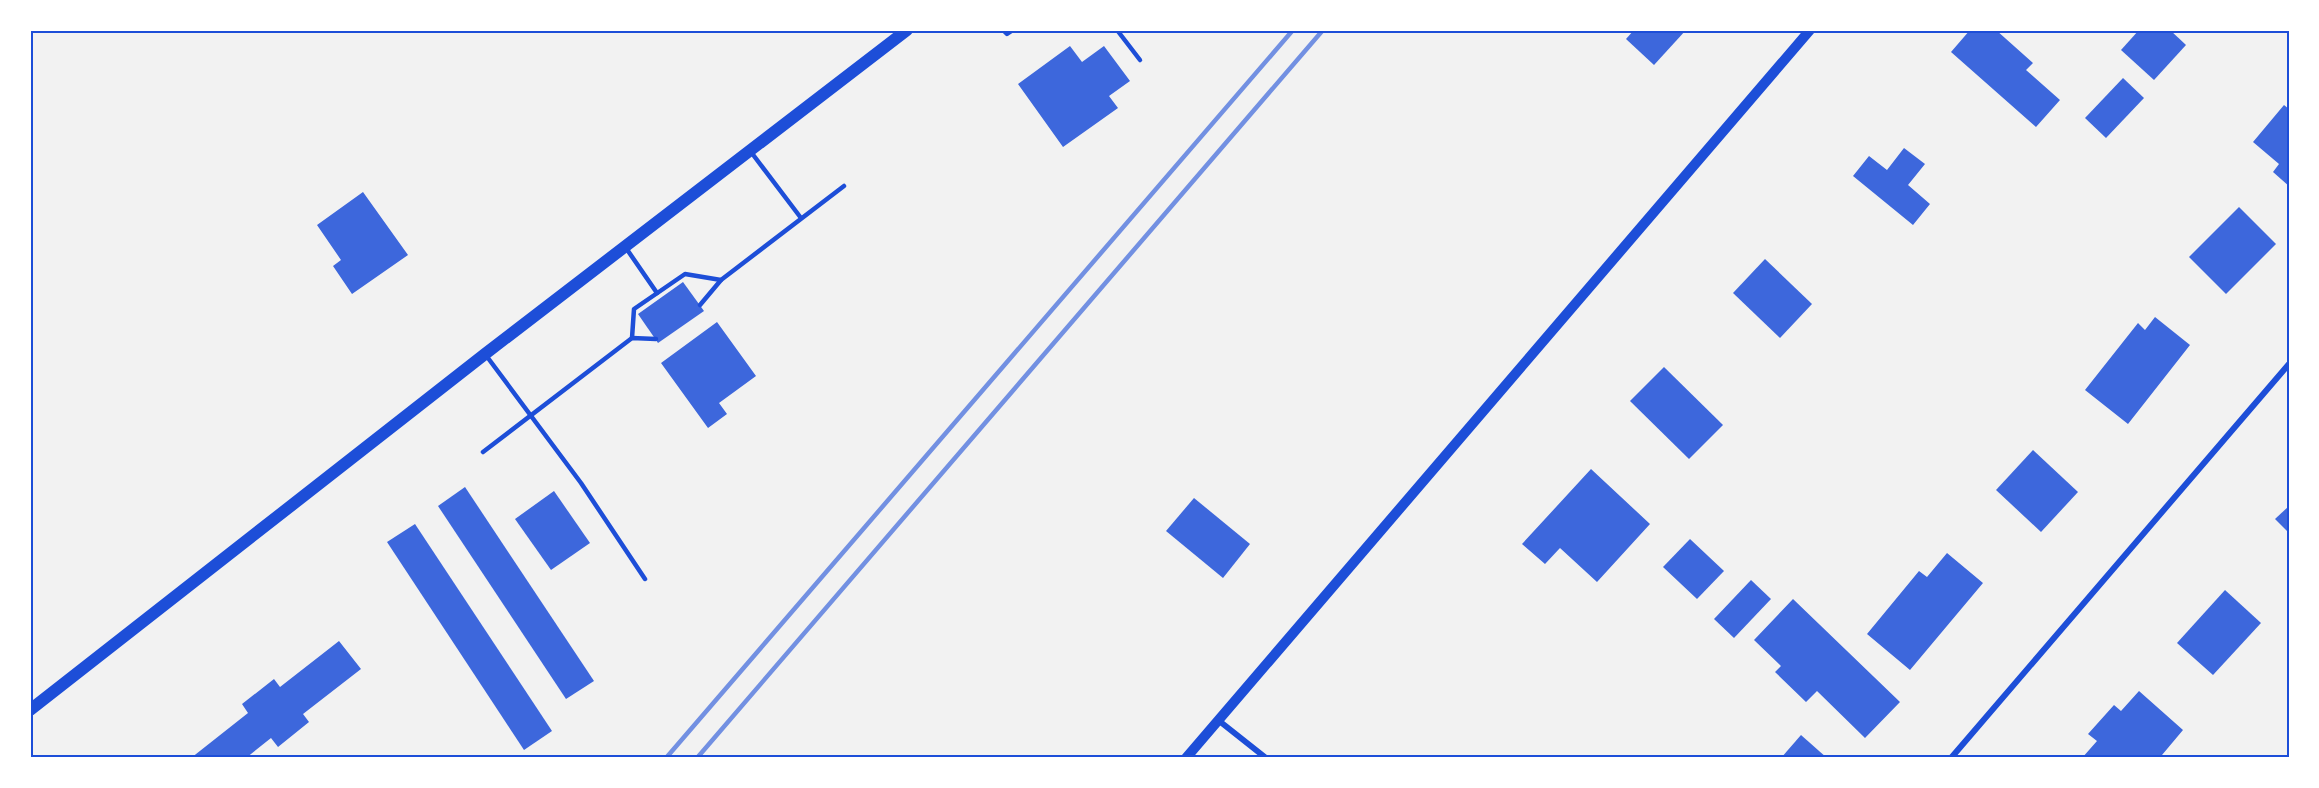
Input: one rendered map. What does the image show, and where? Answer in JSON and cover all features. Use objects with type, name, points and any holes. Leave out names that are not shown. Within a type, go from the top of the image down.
[{"type":"main road","points":[[30,710],[485,354],[907,30]]},
{"type":"street","points":[[1186,758],[1810,30]]},
{"type":"street","points":[[1951,758],[2289,364]]},
{"type":"street","points":[[1218,720],[1266,758]]},
{"type":"lane","points":[[1003,30],[1007,34],[1012,30]]},
{"type":"lane","points":[[1117,30],[1140,60]]},
{"type":"lane","points":[[750,150],[801,218]]},
{"type":"lane","points":[[700,305],[721,280],[844,186]]},
{"type":"lane","points":[[625,246],[657,293]]},
{"type":"lane","points":[[632,338],[634,309],[685,274],[721,280]]},
{"type":"lane","points":[[483,452],[632,338],[656,339]]},
{"type":"lane","points":[[485,354],[581,483],[645,579]]},
{"type":"building","points":[[1634,30],[1686,30],[1654,65],[1626,39]]},
{"type":"building","points":[[1970,30],[1996,30],[2033,63],[2026,70],[2060,100],[2036,127],[1951,52]]},
{"type":"building","points":[[2139,30],[2170,30],[2186,45],[2154,80],[2121,50]]},
{"type":"building","points":[[1070,46],[1082,62],[1104,46],[1130,81],[1109,96],[1118,108],[1063,147],[1018,84]]},
{"type":"building","points":[[2123,78],[2144,98],[2106,138],[2085,118]]},
{"type":"building","points":[[2284,105],[2289,109],[2289,186],[2273,172],[2279,164],[2253,142]]},
{"type":"building","points":[[1904,148],[1925,164],[1908,185],[1930,204],[1913,225],[1853,176],[1869,156],[1887,170]]},
{"type":"building","points":[[363,192],[408,255],[352,294],[333,266],[341,260],[317,225]]},
{"type":"building","points":[[2239,207],[2276,244],[2226,294],[2189,257]]},
{"type":"building","points":[[1765,259],[1812,304],[1780,338],[1733,293]]},
{"type":"building","points":[[683,282],[704,311],[658,343],[638,314]]},
{"type":"building","points":[[2155,317],[2190,345],[2128,424],[2085,390],[2138,323],[2145,330]]},
{"type":"building","points":[[717,322],[756,376],[719,403],[727,414],[708,428],[661,363]]},
{"type":"building","points":[[1664,367],[1723,425],[1689,459],[1630,401]]},
{"type":"building","points":[[2033,450],[2078,492],[2041,532],[1996,490]]},
{"type":"building","points":[[1591,469],[1650,524],[1597,582],[1560,548],[1545,564],[1522,544]]},
{"type":"building","points":[[465,487],[594,681],[566,699],[438,506]]},
{"type":"building","points":[[554,491],[590,543],[551,570],[515,519]]},
{"type":"building","points":[[1194,498],[1250,544],[1223,578],[1166,531]]},
{"type":"building","points":[[2289,506],[2289,533],[2275,519]]},
{"type":"building","points":[[415,524],[552,731],[524,750],[387,542]]},
{"type":"building","points":[[1690,539],[1724,571],[1697,599],[1663,567]]},
{"type":"building","points":[[1947,553],[1983,583],[1910,670],[1867,634],[1919,571],[1927,577]]},
{"type":"building","points":[[1751,580],[1771,599],[1734,638],[1714,619]]},
{"type":"building","points":[[2225,590],[2261,623],[2213,675],[2177,643]]},
{"type":"building","points":[[1793,599],[1900,702],[1865,738],[1817,691],[1806,702],[1775,672],[1781,666],[1754,640]]},
{"type":"building","points":[[339,641],[361,669],[303,714],[309,722],[278,747],[271,738],[246,758],[191,758],[248,713],[242,704],[274,679],[280,687]]},
{"type":"building","points":[[2139,691],[2183,730],[2162,755],[2165,758],[2082,758],[2097,741],[2088,734],[2114,705],[2121,711]]},
{"type":"building","points":[[1801,735],[1827,758],[1781,758]]},
{"type":"railway","points":[[666,758],[1293,30]]},
{"type":"railway","points":[[697,758],[1323,30]]}]
